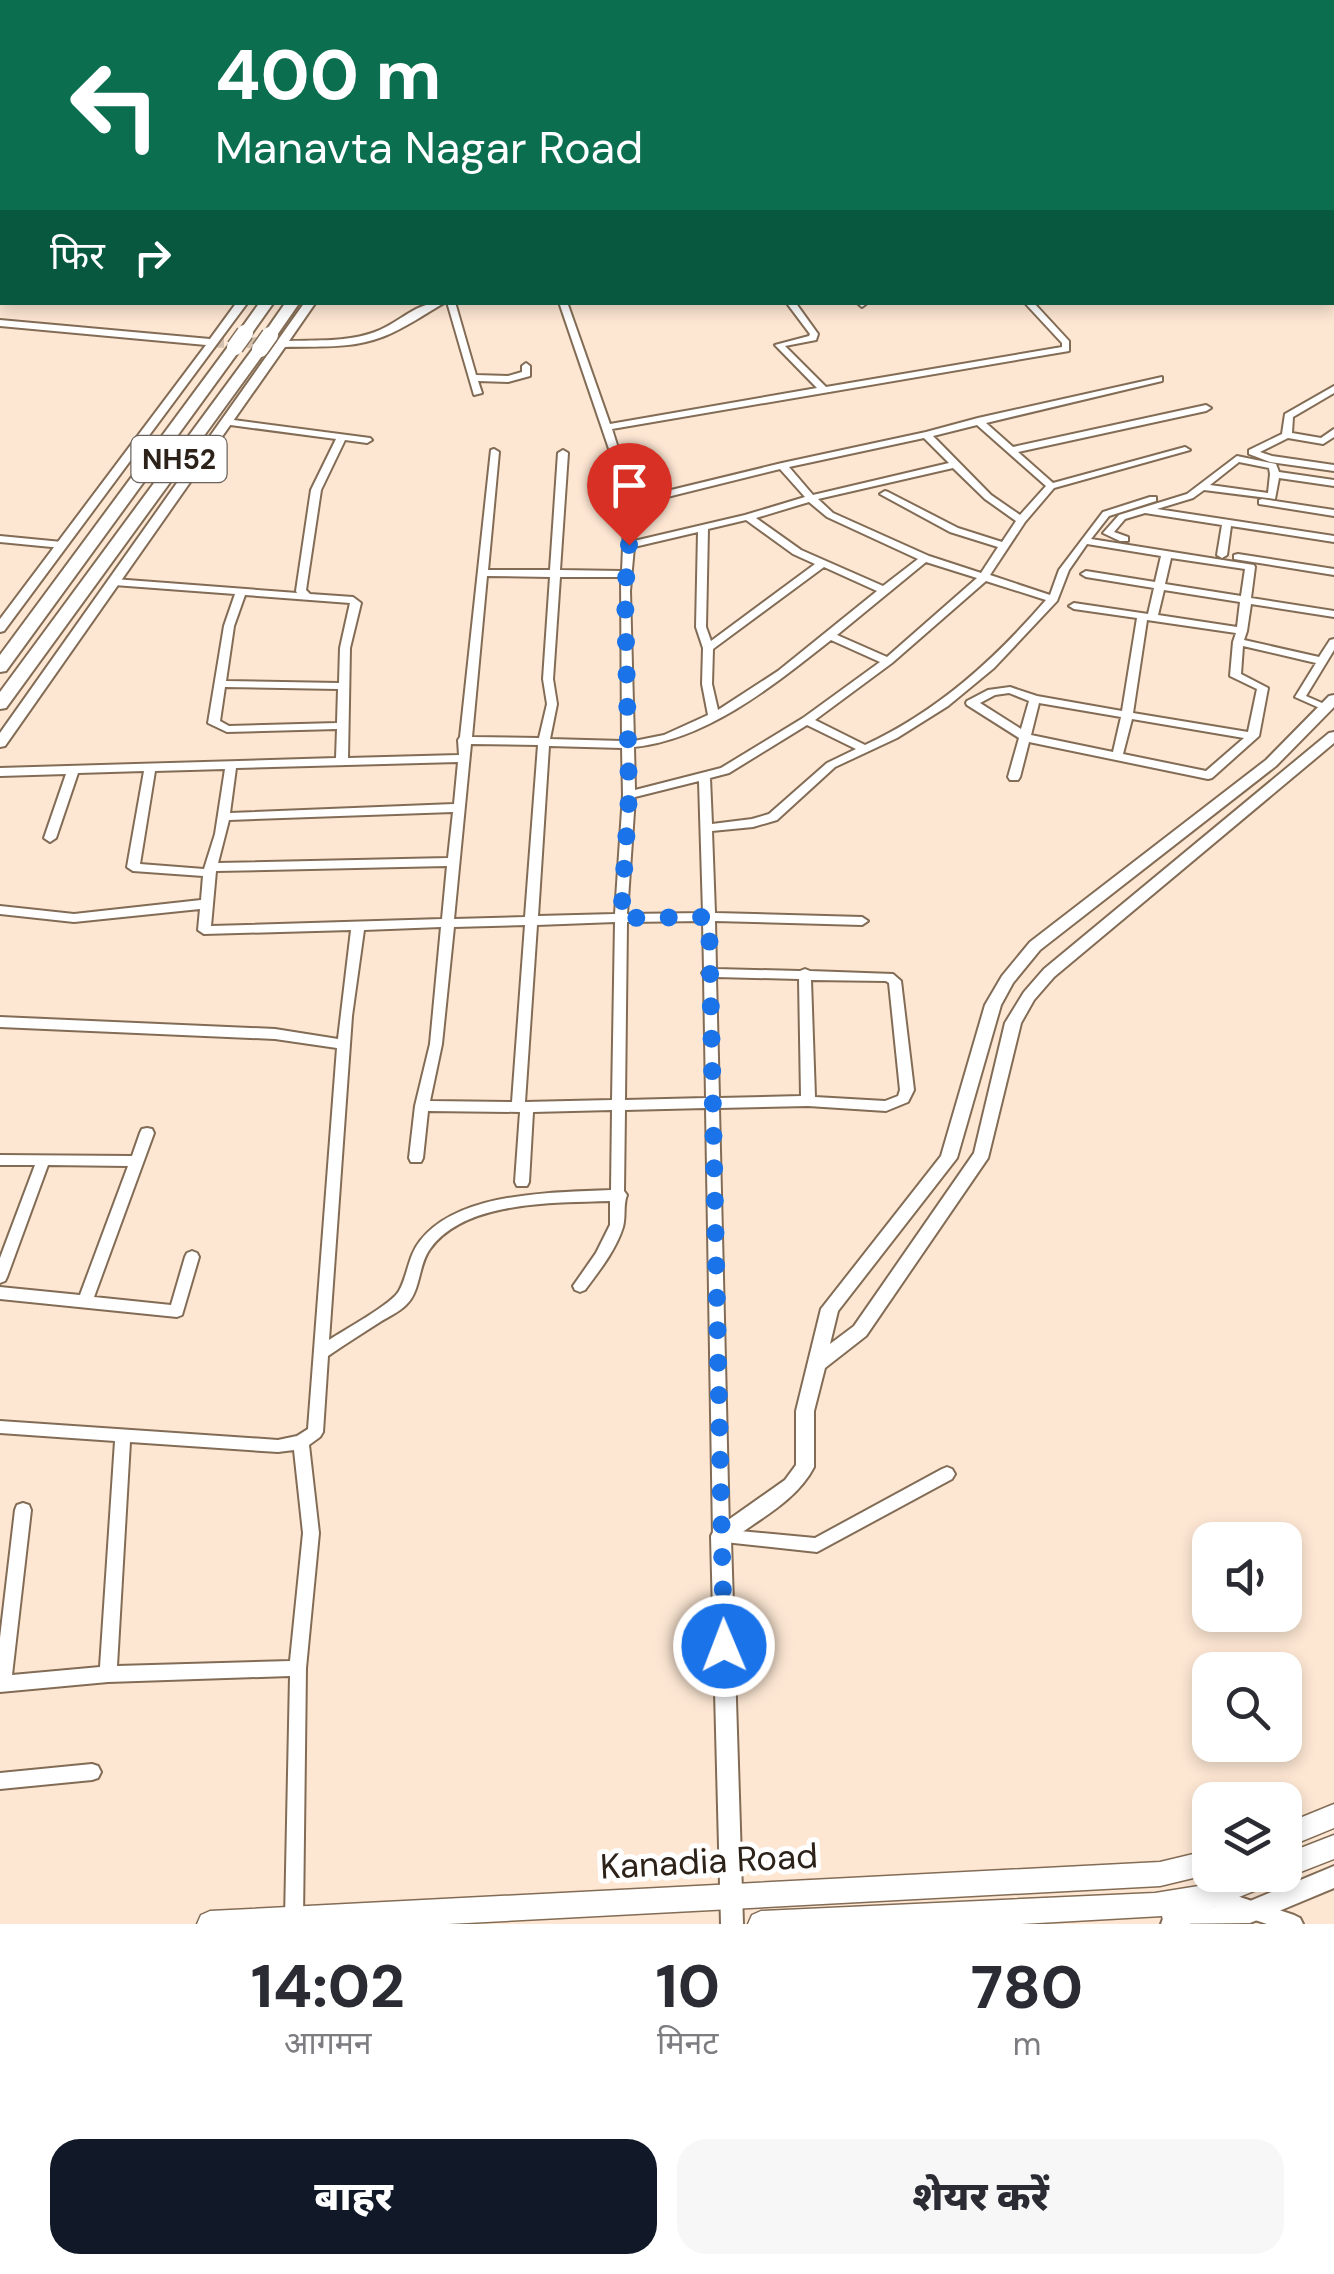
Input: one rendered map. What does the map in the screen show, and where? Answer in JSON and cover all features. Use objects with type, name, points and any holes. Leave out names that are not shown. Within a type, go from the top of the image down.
[{"type":"highway","name":"NH52","points":[[0,667],[266,305]]},
{"type":"highway","name":"NH52","points":[[0,704],[291,305]]},
{"type":"main road","points":[[1302,1829],[1334,1816]]},
{"type":"main road","points":[[1302,1859],[1334,1847]]},
{"type":"main road","name":"Kanadia Road","points":[[210,1924],[1160,1874],[1192,1866]]},
{"type":"main road","points":[[979,1882],[997,1917]]},
{"type":"main road","name":"Kanadia Road","points":[[761,1924],[1188,1915],[1231,1892]]},
{"type":"street","points":[[0,628],[241,305]]},
{"type":"street","points":[[0,743],[309,305]]},
{"type":"street","points":[[283,344],[356,341],[382,334],[434,305]]},
{"type":"street","points":[[452,305],[477,392]]},
{"type":"street","points":[[564,305],[630,503],[629,796],[621,918],[620,1196],[617,1226],[580,1286]]},
{"type":"street","points":[[792,305],[814,334],[812,338],[779,345],[824,390]]},
{"type":"street","points":[[606,428],[1066,348],[1066,343],[1031,305]]},
{"type":"street","points":[[0,323],[214,342]]},
{"type":"street","points":[[473,378],[525,376]]},
{"type":"street","points":[[630,503],[1160,379]]},
{"type":"street","points":[[1287,436],[1288,416],[1334,389]]},
{"type":"street","points":[[1013,450],[1206,408]]},
{"type":"street","points":[[978,421],[1052,486]]},
{"type":"street","points":[[226,422],[368,440]]},
{"type":"street","points":[[1334,432],[1328,442],[1287,436],[1252,454],[1334,468]]},
{"type":"street","points":[[926,435],[988,497],[1020,520]]},
{"type":"street","points":[[307,597],[302,592],[316,490],[342,436]]},
{"type":"street","points":[[629,796],[706,779],[742,763],[888,661],[984,578],[1020,520],[1052,486],[1185,450]]},
{"type":"street","points":[[416,1158],[422,1106],[436,1044],[461,758],[494,452]]},
{"type":"street","points":[[522,1182],[529,921],[544,742],[552,704],[548,679],[563,452]]},
{"type":"street","points":[[1272,497],[1273,466],[1236,459],[1199,489],[1119,519],[1108,534],[1334,572]]},
{"type":"street","points":[[629,545],[953,465]]},
{"type":"street","points":[[782,466],[830,514],[924,558],[1053,600]]},
{"type":"street","points":[[1275,474],[1334,483]]},
{"type":"street","points":[[1199,489],[1272,497],[1334,510]]},
{"type":"street","points":[[1199,489],[1334,510]]},
{"type":"street","points":[[706,828],[773,817],[831,764],[900,734],[954,698],[1004,657],[1053,600],[1064,570],[1106,514],[1180,492]]},
{"type":"street","points":[[885,494],[954,530],[1004,546]]},
{"type":"street","points":[[1298,534],[1302,508]]},
{"type":"street","points":[[1142,510],[1334,539]]},
{"type":"street","points":[[748,517],[776,540],[884,590]]},
{"type":"street","points":[[1222,554],[1227,523]]},
{"type":"street","points":[[703,529],[701,627],[708,648],[713,714]]},
{"type":"street","points":[[0,538],[62,546]]},
{"type":"street","points":[[1084,541],[1334,580]]},
{"type":"street","points":[[1117,757],[1147,618],[1167,554]]},
{"type":"street","points":[[464,740],[629,744],[667,738],[776,678],[924,558]]},
{"type":"street","points":[[708,648],[824,564]]},
{"type":"street","points":[[954,698],[975,704],[1027,738],[1208,775],[1253,736],[1263,688],[1235,676],[1250,567]]},
{"type":"street","points":[[482,573],[627,574]]},
{"type":"street","points":[[1086,574],[1334,613]]},
{"type":"street","points":[[114,582],[353,600],[356,603],[345,648],[342,761]]},
{"type":"street","points":[[240,594],[229,626],[214,723],[218,727],[341,726]]},
{"type":"street","points":[[1074,606],[1240,636],[1322,661]]},
{"type":"street","points":[[830,636],[888,661]]},
{"type":"street","points":[[1330,703],[1300,697],[1334,642]]},
{"type":"street","points":[[222,684],[343,686]]},
{"type":"street","points":[[975,704],[992,692],[1010,690],[1035,699],[1253,736]]},
{"type":"street","points":[[1014,776],[1035,699]]},
{"type":"street","points":[[722,1536],[792,1486],[805,1467],[805,1411],[830,1310],[949,1158],[992,1005],[1008,980],[1035,946],[1271,763],[1330,703]]},
{"type":"street","points":[[806,720],[865,749]]},
{"type":"street","points":[[815,1365],[860,1331],[982,1154],[1013,1023],[1029,996],[1049,973],[1334,736]]},
{"type":"street","points":[[0,772],[461,758]]},
{"type":"street","points":[[231,764],[210,870],[204,930],[621,918],[862,921]]},
{"type":"street","points":[[150,768],[133,866],[210,870],[452,862]]},
{"type":"street","points":[[50,838],[72,771]]},
{"type":"street","points":[[706,779],[732,1924]]},
{"type":"street","points":[[222,817],[457,808]]},
{"type":"street","points":[[0,910],[74,918],[205,904]]},
{"type":"street","points":[[0,1428],[278,1446],[301,1442],[315,1432],[344,1045],[358,926]]},
{"type":"street","points":[[422,1106],[808,1101],[886,1106],[903,1099],[907,1090],[895,981],[882,974],[708,972]]},
{"type":"street","points":[[805,974],[808,1101]]},
{"type":"street","points":[[0,1022],[275,1034],[344,1045]]},
{"type":"street","points":[[85,1302],[148,1133]]},
{"type":"street","points":[[0,1277],[44,1159]]},
{"type":"street","points":[[0,1160],[137,1161]]},
{"type":"street","points":[[322,1352],[402,1300],[410,1288],[414,1262],[430,1238],[470,1213],[531,1200],[620,1196]]},
{"type":"street","points":[[0,1293],[177,1311],[192,1256]]},
{"type":"street","points":[[108,1674],[123,1436]]},
{"type":"street","points":[[294,1919],[298,1668],[311,1534],[301,1442]]},
{"type":"street","points":[[722,1536],[817,1544],[947,1474]]},
{"type":"street","points":[[23,1510],[2,1684],[108,1674],[298,1668]]},
{"type":"street","points":[[0,1782],[92,1772]]},
{"type":"street","points":[[1250,1912],[1334,1877]]},
{"type":"street","points":[[1188,1915],[1250,1912],[1294,1924]]},
{"type":"tunnel","points":[[213,342],[274,343]]},
{"type":"route","points":[[629,545],[625,591],[629,796],[621,918],[709,917],[724,1646]]}]
